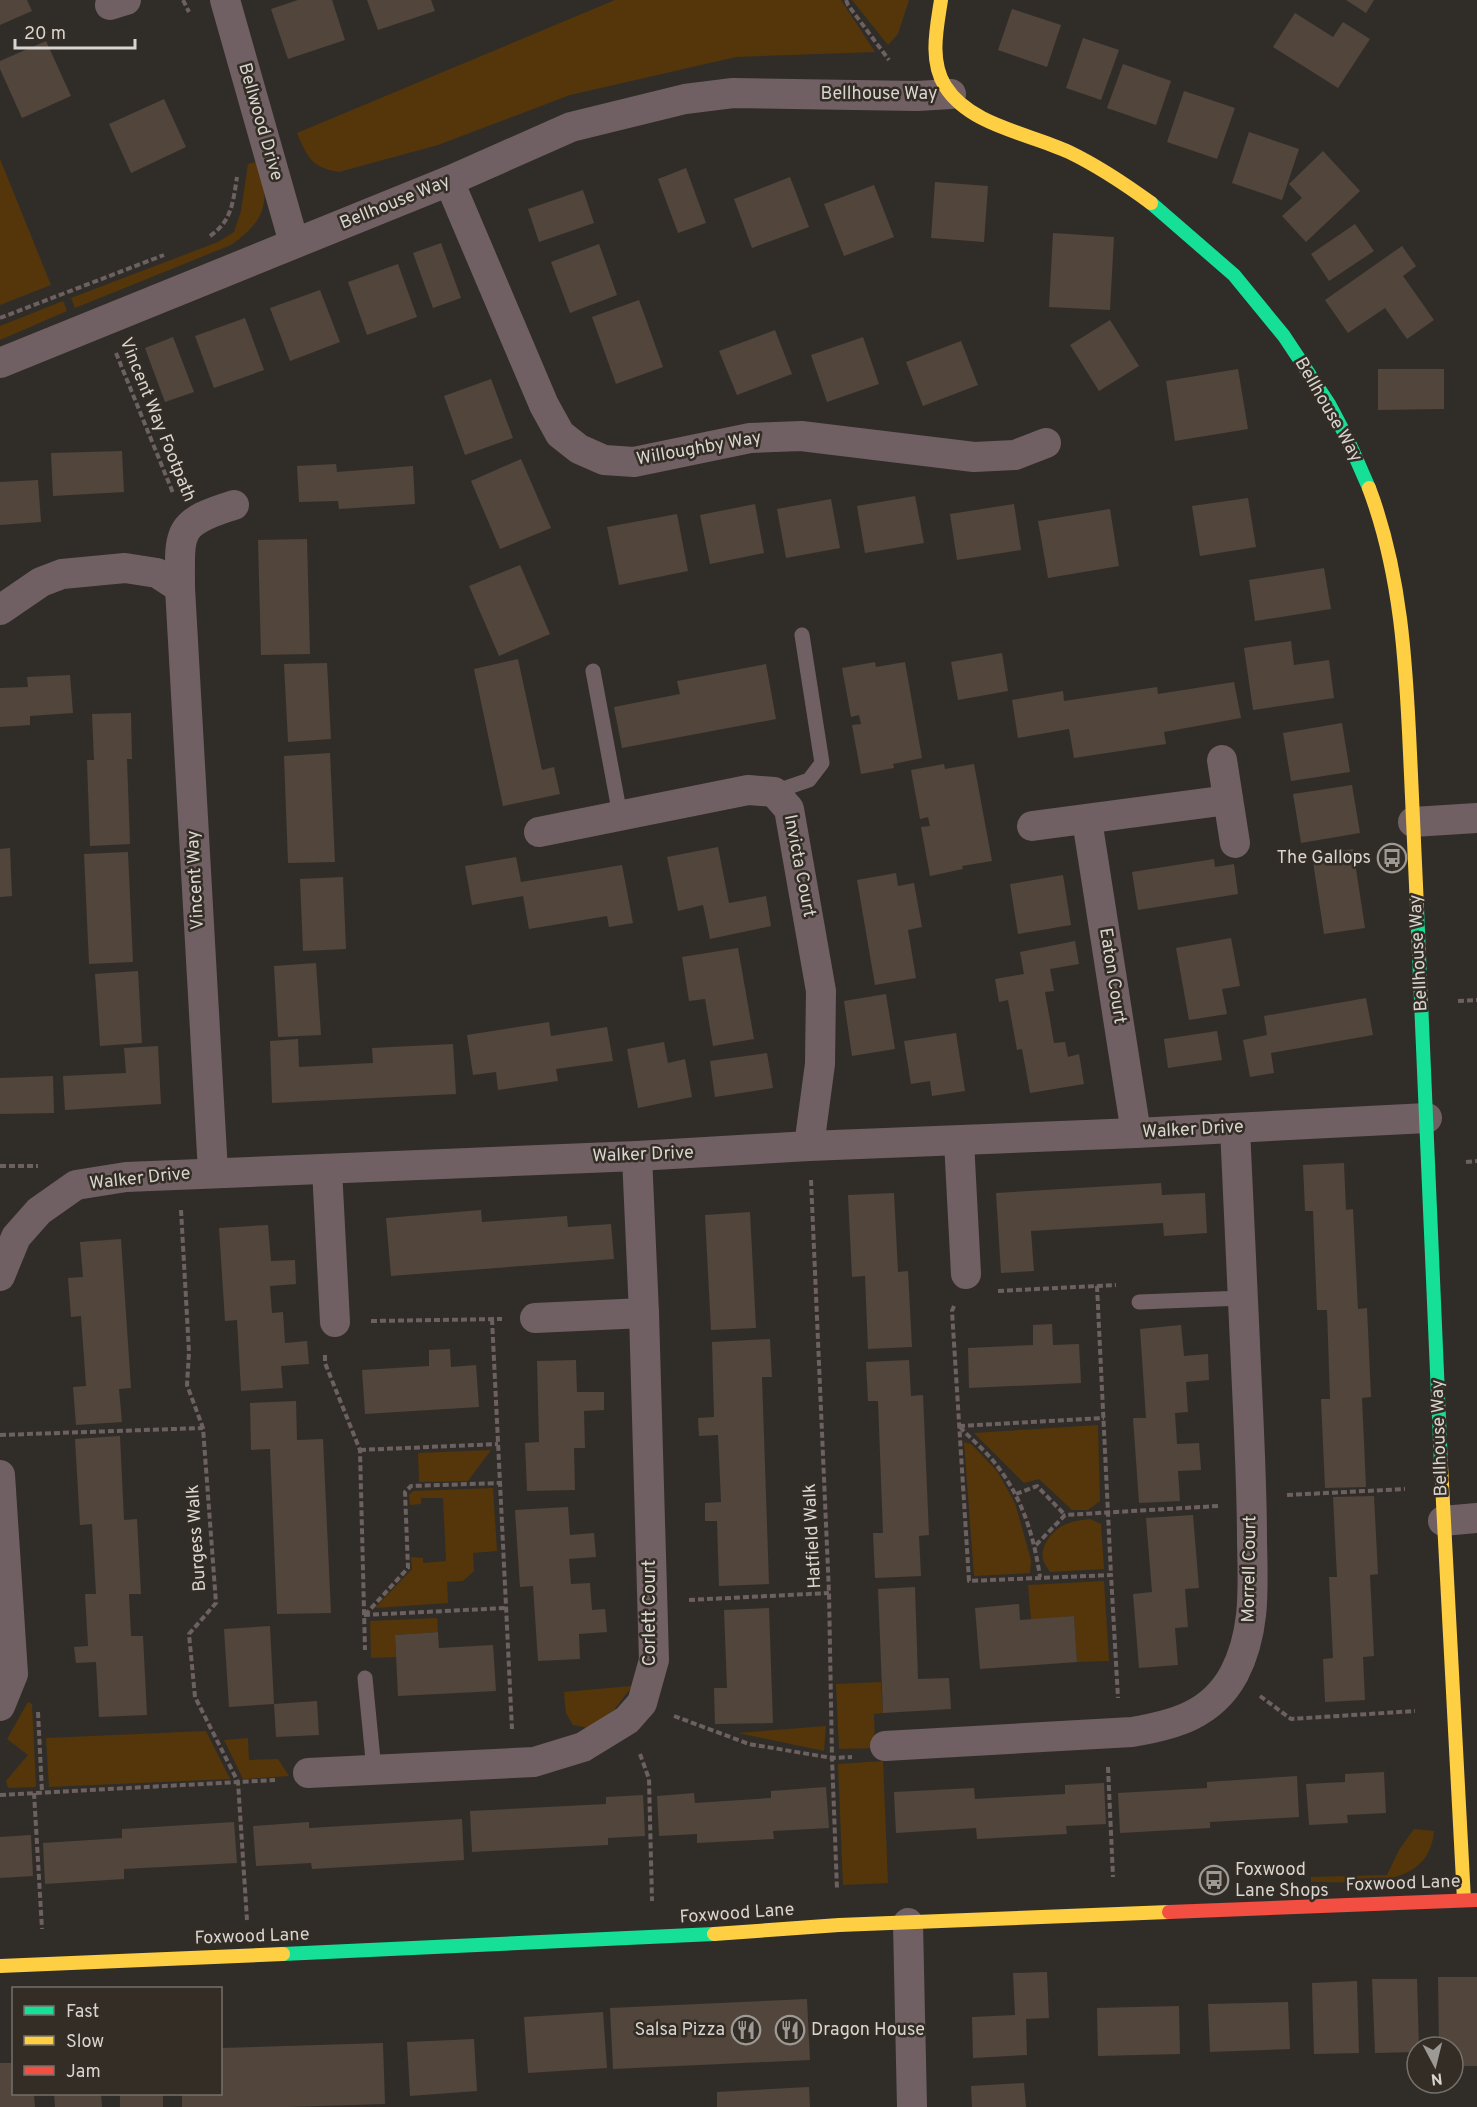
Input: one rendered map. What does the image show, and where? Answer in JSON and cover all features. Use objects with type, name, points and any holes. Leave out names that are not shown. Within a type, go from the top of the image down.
[{"type":"street","name":"Bellwood Drive","points":[[225,0],[294,243]]},
{"type":"street","points":[[941,0],[935,38],[936,66],[951,94]]},
{"type":"street","name":"Bellhouse Way","points":[[0,363],[450,181],[572,127],[685,99],[733,93],[917,96],[951,94],[972,111],[993,122],[1044,141],[1099,168],[1151,202],[1233,274],[1294,351],[1338,422],[1368,482],[1388,550],[1401,624],[1408,700],[1443,1521],[1455,1708],[1471,1900]]},
{"type":"street","name":"Willoughby Way","points":[[450,181],[544,405],[560,434],[579,449],[596,457],[604,460],[633,462],[703,446],[760,437],[801,436],[974,457],[1015,454],[1046,443]]},
{"type":"street","points":[[186,528],[207,513],[234,505]]},
{"type":"street","name":"Vincent Way","points":[[186,528],[180,545],[180,588],[213,1172]]},
{"type":"street","points":[[0,610],[41,582],[62,574],[125,568],[157,573],[180,588]]},
{"type":"street","points":[[1222,759],[1235,843]]},
{"type":"street","name":"Invicta Court","points":[[539,832],[748,790],[774,792],[789,809],[821,991],[820,1064],[809,1146]]},
{"type":"street","points":[[1032,826],[1228,800]]},
{"type":"street","points":[[1413,822],[1477,818]]},
{"type":"street","name":"Eaton Court","points":[[1087,819],[1136,1133]]},
{"type":"street","name":"Walker Drive","points":[[0,1276],[16,1237],[39,1211],[76,1185],[126,1177],[638,1156],[1426,1118]]},
{"type":"street","name":"Morrell Court","points":[[885,1746],[1113,1733],[1164,1727],[1191,1717],[1214,1700],[1233,1676],[1247,1644],[1253,1609],[1252,1503],[1235,1128]]},
{"type":"street","points":[[960,1141],[966,1274]]},
{"type":"street","name":"Corlett Court","points":[[634,1712],[654,1660],[638,1156]]},
{"type":"street","points":[[327,1169],[335,1322]]},
{"type":"street","points":[[536,1318],[644,1313]]},
{"type":"street","points":[[0,1475],[13,1674],[0,1706]]},
{"type":"street","points":[[1443,1521],[1477,1518]]},
{"type":"street","points":[[308,1773],[534,1762],[583,1747],[634,1712]]},
{"type":"street","name":"Foxwood Lane","points":[[0,1966],[653,1938],[839,1925],[1471,1900]]},
{"type":"street","points":[[908,1923],[912,2107]]},
{"type":"lane","points":[[774,792],[809,780],[822,762],[802,635]]},
{"type":"lane","points":[[593,672],[621,815]]},
{"type":"lane","points":[[1139,1302],[1243,1298]]},
{"type":"lane","points":[[365,1678],[374,1770]]},
{"type":"path","points":[[846,0],[917,96]]},
{"type":"path","points":[[0,318],[165,254]]},
{"type":"path","name":"Vincent Way Footpath","points":[[103,322],[186,528]]},
{"type":"path","name":"Hatfield Walk","points":[[809,1146],[829,1593],[832,1758],[839,1925]]},
{"type":"path","name":"Burgess Walk","points":[[178,1174],[189,1352],[188,1385],[202,1428],[216,1603],[189,1634],[195,1697],[238,1782],[250,1954]]},
{"type":"path","points":[[1111,1575],[969,1581],[952,1311],[966,1274],[983,1292],[1134,1284],[1139,1302]]},
{"type":"path","points":[[1097,1286],[1111,1575],[1115,1913]]},
{"type":"path","points":[[365,1678],[360,1450],[325,1363],[323,1324],[536,1318]]},
{"type":"path","points":[[492,1319],[514,1763]]},
{"type":"path","points":[[959,1426],[1104,1418]]},
{"type":"path","points":[[959,1426],[997,1465],[1016,1494],[1035,1545],[1040,1578]]},
{"type":"path","points":[[0,1435],[202,1428]]},
{"type":"path","points":[[360,1450],[498,1443]]},
{"type":"path","points":[[364,1615],[408,1568],[405,1492],[411,1486],[500,1483]]},
{"type":"path","points":[[1016,1494],[1037,1486],[1065,1515]]},
{"type":"path","points":[[652,1602],[829,1593]]},
{"type":"path","points":[[364,1615],[506,1608]]},
{"type":"path","points":[[13,1674],[36,1679],[42,1792]]},
{"type":"path","points":[[1233,1676],[1291,1719],[1455,1708]]},
{"type":"path","points":[[653,1938],[649,1779],[634,1712],[749,1744],[832,1758]]},
{"type":"path","points":[[0,1795],[290,1779],[308,1773]]},
{"type":"path","points":[[34,1793],[44,1965]]},
{"type":"shaded area","points":[[615,0],[841,0],[875,52],[736,57],[570,95],[438,145],[339,172],[316,164],[304,149],[297,133]]},
{"type":"shaded area","points":[[852,0],[909,0],[898,34],[888,45]]},
{"type":"shaded area","points":[[0,159],[51,285],[0,305]]},
{"type":"shaded area","points":[[259,161],[264,188],[263,209],[259,218],[243,236],[231,245],[75,308],[71,298],[218,242],[234,232],[241,211],[248,164]]},
{"type":"shaded area","points":[[63,301],[67,311],[0,340],[0,326]]},
{"type":"shaded area","points":[[1098,1425],[1100,1501],[1088,1510],[1072,1510],[1039,1479],[1024,1483],[974,1433]]},
{"type":"shaded area","points":[[964,1442],[971,1444],[997,1471],[1015,1503],[1031,1560],[1030,1573],[974,1576]]},
{"type":"shaded area","points":[[491,1450],[468,1481],[419,1482],[418,1453]]},
{"type":"shaded area","points":[[493,1488],[497,1551],[473,1553],[474,1571],[463,1581],[447,1582],[448,1603],[375,1608],[412,1569],[411,1557],[423,1558],[423,1563],[446,1561],[443,1498],[421,1498],[421,1504],[410,1505],[409,1495],[413,1491]]},
{"type":"shaded area","points":[[1090,1519],[1101,1524],[1104,1569],[1050,1572],[1043,1554],[1049,1538],[1066,1524]]},
{"type":"shaded area","points":[[1104,1581],[1109,1661],[1077,1662],[1074,1616],[1031,1620],[1028,1585]]},
{"type":"shaded area","points":[[437,1618],[438,1632],[395,1635],[396,1657],[371,1658],[370,1621]]},
{"type":"shaded area","points":[[881,1682],[883,1713],[874,1714],[875,1748],[839,1749],[836,1684]]},
{"type":"shaded area","points":[[632,1686],[614,1710],[589,1728],[573,1725],[566,1713],[564,1692]]},
{"type":"shaded area","points":[[28,1702],[32,1704],[36,1787],[8,1788],[6,1781],[28,1755],[7,1739]]},
{"type":"shaded area","points":[[826,1726],[824,1751],[738,1733]]},
{"type":"shaded area","points":[[206,1731],[230,1779],[49,1787],[46,1738]]},
{"type":"shaded area","points":[[248,1738],[249,1760],[278,1759],[289,1776],[243,1779],[224,1740]]},
{"type":"shaded area","points":[[883,1761],[888,1883],[843,1885],[838,1764]]},
{"type":"shaded area","points":[[1414,1829],[1434,1831],[1429,1851],[1419,1865],[1404,1874],[1368,1882],[1311,1882],[1311,1877],[1387,1875],[1399,1850]]},
{"type":"building","points":[[0,0],[27,0],[32,11],[0,25]]},
{"type":"building","points":[[298,0],[332,0],[345,40],[288,59],[271,9]]},
{"type":"building","points":[[367,0],[431,0],[435,11],[378,30]]},
{"type":"building","points":[[1346,0],[1374,0],[1366,13]]},
{"type":"building","points":[[1012,9],[1061,25],[1047,67],[998,50]]},
{"type":"building","points":[[1295,13],[1333,37],[1343,22],[1370,39],[1338,88],[1273,47]]},
{"type":"building","points":[[1083,38],[1119,50],[1101,100],[1066,88]]},
{"type":"building","points":[[46,41],[71,96],[22,118],[0,69],[0,61]]},
{"type":"building","points":[[1123,64],[1171,81],[1156,125],[1107,108]]},
{"type":"building","points":[[1184,91],[1235,108],[1217,159],[1167,142]]},
{"type":"building","points":[[164,99],[186,147],[131,173],[109,124]]},
{"type":"building","points":[[1249,132],[1299,149],[1282,200],[1232,183]]},
{"type":"building","points":[[1323,151],[1360,191],[1306,242],[1282,216],[1302,198],[1289,184]]},
{"type":"building","points":[[686,168],[706,223],[678,233],[658,179]]},
{"type":"building","points":[[790,177],[809,227],[752,248],[734,199]]},
{"type":"building","points":[[935,182],[988,186],[984,242],[931,238]]},
{"type":"building","points":[[874,185],[894,237],[844,256],[824,204]]},
{"type":"building","points":[[583,190],[594,223],[539,242],[528,209]]},
{"type":"building","points":[[1355,224],[1374,251],[1329,281],[1311,254]]},
{"type":"building","points":[[1053,233],[1114,237],[1110,310],[1049,307]]},
{"type":"building","points":[[441,243],[461,298],[433,308],[413,253]]},
{"type":"building","points":[[599,244],[617,295],[570,313],[551,262]]},
{"type":"building","points":[[1402,246],[1416,266],[1403,276],[1434,320],[1407,339],[1385,308],[1348,333],[1325,300]]},
{"type":"building","points":[[398,264],[417,317],[367,335],[348,282]]},
{"type":"building","points":[[320,290],[340,342],[290,361],[270,308]]},
{"type":"building","points":[[639,300],[663,367],[616,384],[592,317]]},
{"type":"building","points":[[245,318],[264,370],[214,388],[195,336]]},
{"type":"building","points":[[1110,320],[1139,366],[1099,391],[1070,345]]},
{"type":"building","points":[[775,330],[792,374],[737,395],[719,351]]},
{"type":"building","points":[[173,337],[194,392],[165,402],[145,348]]},
{"type":"building","points":[[863,337],[879,384],[827,402],[811,355]]},
{"type":"building","points":[[961,341],[978,385],[923,406],[906,362]]},
{"type":"building","points":[[1238,369],[1248,429],[1175,441],[1166,381]]},
{"type":"building","points":[[1378,369],[1444,369],[1444,409],[1378,410]]},
{"type":"building","points":[[491,379],[513,438],[465,455],[444,396]]},
{"type":"building","points":[[122,451],[124,492],[53,496],[51,453]]},
{"type":"building","points":[[521,459],[551,528],[500,549],[471,481]]},
{"type":"building","points":[[336,464],[337,472],[413,466],[415,504],[339,509],[338,501],[299,502],[297,466]]},
{"type":"building","points":[[38,480],[41,522],[0,525],[0,482]]},
{"type":"building","points":[[915,496],[924,543],[865,553],[857,506]]},
{"type":"building","points":[[1248,498],[1256,547],[1200,556],[1192,506]]},
{"type":"building","points":[[831,499],[840,548],[786,558],[777,509]]},
{"type":"building","points":[[755,504],[764,553],[710,564],[700,515]]},
{"type":"building","points":[[1014,504],[1021,550],[957,560],[950,514]]},
{"type":"building","points":[[1110,509],[1119,566],[1048,578],[1038,521]]},
{"type":"building","points":[[677,514],[688,571],[619,585],[607,527]]},
{"type":"building","points":[[307,539],[310,654],[261,655],[258,540]]},
{"type":"building","points":[[520,565],[550,634],[499,656],[469,586]]},
{"type":"building","points":[[1324,568],[1331,609],[1255,621],[1249,580]]},
{"type":"building","points":[[1291,641],[1294,665],[1329,660],[1334,698],[1253,710],[1244,648]]},
{"type":"building","points":[[1002,653],[1008,691],[958,700],[951,662]]},
{"type":"building","points":[[518,659],[542,770],[554,767],[560,794],[503,806],[474,669]]},
{"type":"building","points":[[875,662],[876,667],[905,662],[922,758],[893,764],[894,768],[861,774],[852,725],[861,724],[859,715],[851,717],[842,668]]},
{"type":"building","points":[[327,663],[331,739],[288,742],[284,664]]},
{"type":"building","points":[[766,664],[776,719],[622,748],[614,707],[680,694],[677,681]]},
{"type":"building","points":[[70,675],[73,713],[30,716],[30,725],[0,727],[0,688],[28,687],[27,677]]},
{"type":"building","points":[[1234,682],[1241,718],[1164,732],[1166,744],[1074,758],[1069,729],[1018,738],[1012,700],[1063,691],[1064,701],[1157,687],[1158,694]]},
{"type":"building","points":[[131,713],[132,759],[127,759],[130,844],[90,846],[87,760],[94,760],[92,714]]},
{"type":"building","points":[[1342,723],[1350,772],[1291,781],[1283,733]]},
{"type":"building","points":[[330,753],[335,862],[288,863],[284,756]]},
{"type":"building","points":[[944,764],[945,769],[974,764],[992,861],[962,866],[963,869],[930,876],[921,827],[930,826],[928,817],[920,819],[911,770]]},
{"type":"building","points":[[1352,785],[1360,833],[1301,843],[1293,794]]},
{"type":"building","points":[[718,847],[729,903],[766,896],[771,926],[710,939],[703,905],[678,911],[667,857]]},
{"type":"building","points":[[10,848],[12,896],[0,897],[0,849]]},
{"type":"building","points":[[1353,849],[1365,928],[1324,934],[1312,855]]},
{"type":"building","points":[[128,852],[133,962],[89,964],[84,854]]},
{"type":"building","points":[[516,857],[521,882],[622,865],[633,923],[609,927],[607,916],[529,929],[523,896],[472,905],[465,866]]},
{"type":"building","points":[[1214,859],[1215,867],[1234,864],[1238,894],[1138,910],[1132,872]]},
{"type":"building","points":[[896,873],[898,886],[914,883],[922,927],[908,930],[916,978],[875,985],[857,880]]},
{"type":"building","points":[[1063,875],[1071,925],[1018,934],[1010,884]]},
{"type":"building","points":[[343,877],[346,949],[303,951],[300,879]]},
{"type":"building","points":[[1231,938],[1240,986],[1222,989],[1227,1014],[1189,1020],[1176,948]]},
{"type":"building","points":[[1075,941],[1079,964],[1050,969],[1054,991],[1045,992],[1054,1043],[1065,1042],[1068,1057],[1079,1054],[1084,1084],[1030,1093],[1022,1049],[1017,1050],[1008,1000],[999,1002],[995,979],[1024,974],[1020,952]]},
{"type":"building","points":[[738,948],[754,1039],[713,1046],[705,999],[689,1001],[682,957]]},
{"type":"building","points":[[316,963],[321,1035],[278,1037],[274,966]]},
{"type":"building","points":[[138,971],[142,1043],[100,1046],[95,974]]},
{"type":"building","points":[[886,994],[895,1049],[852,1056],[844,1001]]},
{"type":"building","points":[[1366,998],[1373,1035],[1271,1053],[1274,1073],[1250,1077],[1243,1040],[1267,1035],[1264,1016]]},
{"type":"building","points":[[549,1022],[551,1036],[607,1027],[613,1061],[556,1069],[558,1081],[498,1090],[496,1072],[473,1075],[467,1035]]},
{"type":"building","points":[[1217,1031],[1222,1060],[1168,1068],[1164,1039]]},
{"type":"building","points":[[956,1033],[965,1091],[932,1096],[930,1081],[911,1084],[904,1041]]},
{"type":"building","points":[[298,1039],[299,1067],[373,1063],[372,1048],[453,1044],[456,1094],[272,1103],[270,1041]]},
{"type":"building","points":[[664,1042],[668,1063],[685,1059],[692,1097],[638,1108],[627,1049]]},
{"type":"building","points":[[158,1046],[161,1104],[65,1110],[63,1076],[126,1073],[124,1048]]},
{"type":"building","points":[[767,1053],[773,1088],[715,1097],[710,1061]]},
{"type":"building","points":[[53,1076],[54,1113],[0,1114],[0,1078]]},
{"type":"building","points":[[1344,1163],[1346,1210],[1353,1209],[1358,1309],[1367,1308],[1371,1397],[1362,1398],[1366,1487],[1325,1488],[1321,1399],[1330,1399],[1327,1310],[1317,1310],[1313,1211],[1305,1211],[1303,1165]]},
{"type":"building","points":[[1161,1183],[1162,1195],[1205,1193],[1207,1233],[1164,1236],[1163,1223],[1031,1231],[1034,1271],[1001,1273],[996,1193]]},
{"type":"building","points":[[894,1193],[898,1272],[908,1271],[912,1347],[868,1349],[865,1276],[852,1277],[848,1195]]},
{"type":"building","points":[[481,1210],[482,1222],[567,1216],[568,1227],[611,1224],[614,1259],[391,1276],[386,1218]]},
{"type":"building","points":[[750,1212],[756,1328],[711,1330],[705,1215]]},
{"type":"building","points":[[268,1225],[271,1261],[295,1260],[296,1284],[270,1286],[272,1313],[283,1312],[285,1343],[307,1341],[309,1364],[281,1366],[283,1388],[241,1391],[237,1320],[225,1321],[219,1228]]},
{"type":"building","points":[[121,1239],[131,1388],[119,1389],[122,1422],[76,1425],[73,1387],[86,1386],[81,1316],[71,1317],[68,1278],[83,1277],[80,1242]]},
{"type":"building","points":[[1052,1324],[1053,1345],[1079,1344],[1081,1383],[969,1388],[968,1348],[1033,1345],[1033,1325]]},
{"type":"building","points":[[1181,1325],[1184,1356],[1208,1354],[1209,1380],[1186,1382],[1188,1412],[1175,1413],[1177,1444],[1199,1443],[1201,1470],[1178,1471],[1180,1501],[1139,1503],[1133,1418],[1146,1418],[1140,1329]]},
{"type":"building","points":[[770,1339],[772,1377],[762,1377],[769,1584],[719,1586],[717,1521],[705,1521],[705,1503],[721,1502],[718,1435],[699,1436],[698,1418],[714,1417],[712,1342]]},
{"type":"building","points":[[450,1349],[451,1367],[476,1365],[479,1407],[365,1414],[362,1370],[429,1366],[429,1350]]},
{"type":"building","points":[[576,1360],[577,1392],[604,1392],[604,1410],[584,1411],[585,1448],[574,1448],[575,1490],[527,1491],[525,1443],[539,1442],[537,1361]]},
{"type":"building","points":[[909,1360],[911,1396],[923,1395],[929,1535],[919,1536],[921,1576],[875,1578],[873,1533],[883,1533],[878,1401],[868,1401],[866,1362]]},
{"type":"building","points":[[296,1401],[297,1440],[323,1439],[331,1613],[277,1614],[270,1449],[251,1450],[250,1403]]},
{"type":"building","points":[[120,1436],[124,1520],[137,1519],[141,1594],[129,1594],[131,1636],[143,1636],[147,1715],[99,1717],[96,1662],[76,1663],[74,1647],[88,1646],[85,1594],[96,1594],[92,1524],[80,1525],[75,1439]]},
{"type":"building","points":[[1374,1496],[1378,1574],[1370,1575],[1374,1656],[1363,1657],[1365,1700],[1325,1702],[1323,1659],[1333,1658],[1329,1577],[1337,1577],[1333,1497]]},
{"type":"building","points":[[568,1507],[570,1535],[594,1533],[596,1557],[569,1559],[571,1584],[590,1583],[592,1610],[605,1609],[607,1632],[579,1634],[580,1659],[538,1661],[533,1586],[520,1587],[515,1510]]},
{"type":"building","points":[[1193,1515],[1199,1588],[1185,1589],[1188,1627],[1175,1628],[1178,1665],[1139,1668],[1133,1594],[1152,1592],[1146,1518]]},
{"type":"building","points":[[915,1587],[918,1679],[949,1678],[951,1709],[883,1713],[878,1589]]},
{"type":"building","points":[[1019,1604],[1020,1620],[1074,1616],[1077,1662],[980,1669],[975,1608]]},
{"type":"building","points":[[769,1608],[773,1723],[715,1724],[714,1688],[727,1688],[724,1610]]},
{"type":"building","points":[[270,1626],[274,1704],[229,1707],[224,1629]]},
{"type":"building","points":[[438,1632],[439,1648],[493,1645],[496,1691],[398,1696],[395,1635]]},
{"type":"building","points":[[317,1701],[319,1735],[276,1737],[274,1704]]},
{"type":"building","points":[[1384,1772],[1386,1813],[1347,1815],[1348,1823],[1309,1825],[1306,1784],[1345,1782],[1345,1774]]},
{"type":"building","points":[[1297,1776],[1299,1817],[1210,1822],[1210,1828],[1120,1833],[1118,1793],[1207,1788],[1207,1782]]},
{"type":"building","points":[[1104,1783],[1106,1824],[1066,1826],[1067,1834],[977,1839],[976,1828],[896,1833],[894,1792],[974,1788],[975,1799],[1065,1794],[1065,1785]]},
{"type":"building","points":[[826,1787],[829,1828],[773,1831],[774,1839],[697,1843],[697,1834],[659,1836],[657,1796],[694,1793],[695,1803],[771,1798],[771,1791]]},
{"type":"building","points":[[643,1795],[645,1836],[608,1838],[608,1845],[472,1852],[470,1811],[606,1804],[606,1797]]},
{"type":"building","points":[[462,1819],[464,1860],[312,1869],[311,1863],[256,1866],[253,1826],[309,1822],[309,1828]]},
{"type":"building","points":[[234,1822],[237,1863],[124,1869],[124,1879],[45,1884],[43,1843],[122,1838],[122,1829]]},
{"type":"building","points":[[31,1835],[33,1876],[0,1878],[0,1837]]},
{"type":"building","points":[[1047,1972],[1049,2018],[1026,2019],[1027,2055],[973,2058],[972,2017],[1015,2015],[1013,1973]]},
{"type":"building","points":[[1438,1977],[1477,1977],[1477,2066],[1465,2066],[1465,2035],[1439,2035]]},
{"type":"building","points":[[1372,1979],[1417,1979],[1419,2035],[1405,2035],[1405,2052],[1375,2053]]},
{"type":"building","points":[[1357,1981],[1359,2053],[1314,2054],[1312,1983]]},
{"type":"building","points":[[807,1999],[810,2060],[613,2069],[610,2008]]},
{"type":"building","points":[[1288,2002],[1290,2049],[1210,2052],[1208,2004]]},
{"type":"building","points":[[1179,2006],[1180,2054],[1098,2056],[1097,2008]]},
{"type":"building","points":[[603,2012],[607,2068],[528,2073],[524,2017]]},
{"type":"building","points":[[474,2039],[477,2091],[410,2096],[407,2042]]},
{"type":"building","points":[[383,2043],[385,2104],[182,2107],[182,2095],[222,2095],[222,2048]]},
{"type":"building","points":[[0,2063],[12,2063],[12,2095],[34,2095],[35,2107],[0,2107]]},
{"type":"building","points":[[1024,2083],[1026,2107],[972,2107],[971,2086]]},
{"type":"building","points":[[809,2087],[810,2107],[717,2107],[717,2092]]},
{"type":"building","points":[[54,2095],[101,2095],[102,2107],[55,2107]]},
{"type":"building","points":[[120,2095],[163,2095],[163,2107],[120,2107]]},
{"type":"traffic: fast","points":[[1151,203],[1234,275],[1284,336],[1329,404],[1369,488]]},
{"type":"traffic: fast","points":[[1417,908],[1441,1465]]},
{"type":"traffic: fast","points":[[283,1954],[714,1934]]},
{"type":"traffic: slow","points":[[941,0],[936,43],[937,65],[945,86],[956,100],[969,111],[1001,127],[1080,157],[1151,203]]},
{"type":"traffic: slow","points":[[1369,488],[1380,520],[1395,585],[1404,652],[1417,908]]},
{"type":"traffic: slow","points":[[1441,1465],[1464,1900]]},
{"type":"traffic: slow","points":[[714,1934],[839,1925],[1169,1912]]},
{"type":"traffic: slow","points":[[0,1966],[283,1954]]},
{"type":"traffic: jam","points":[[1169,1912],[1477,1900]]},
{"type":"place","name":"The Gallops","points":[[1392,858]]},
{"type":"place","name":"Foxwood Lane Shops","points":[[1214,1880]]},
{"type":"place","name":"Salsa Pizza","points":[[746,2030]]},
{"type":"place","name":"Dragon House","points":[[790,2030]]}]
